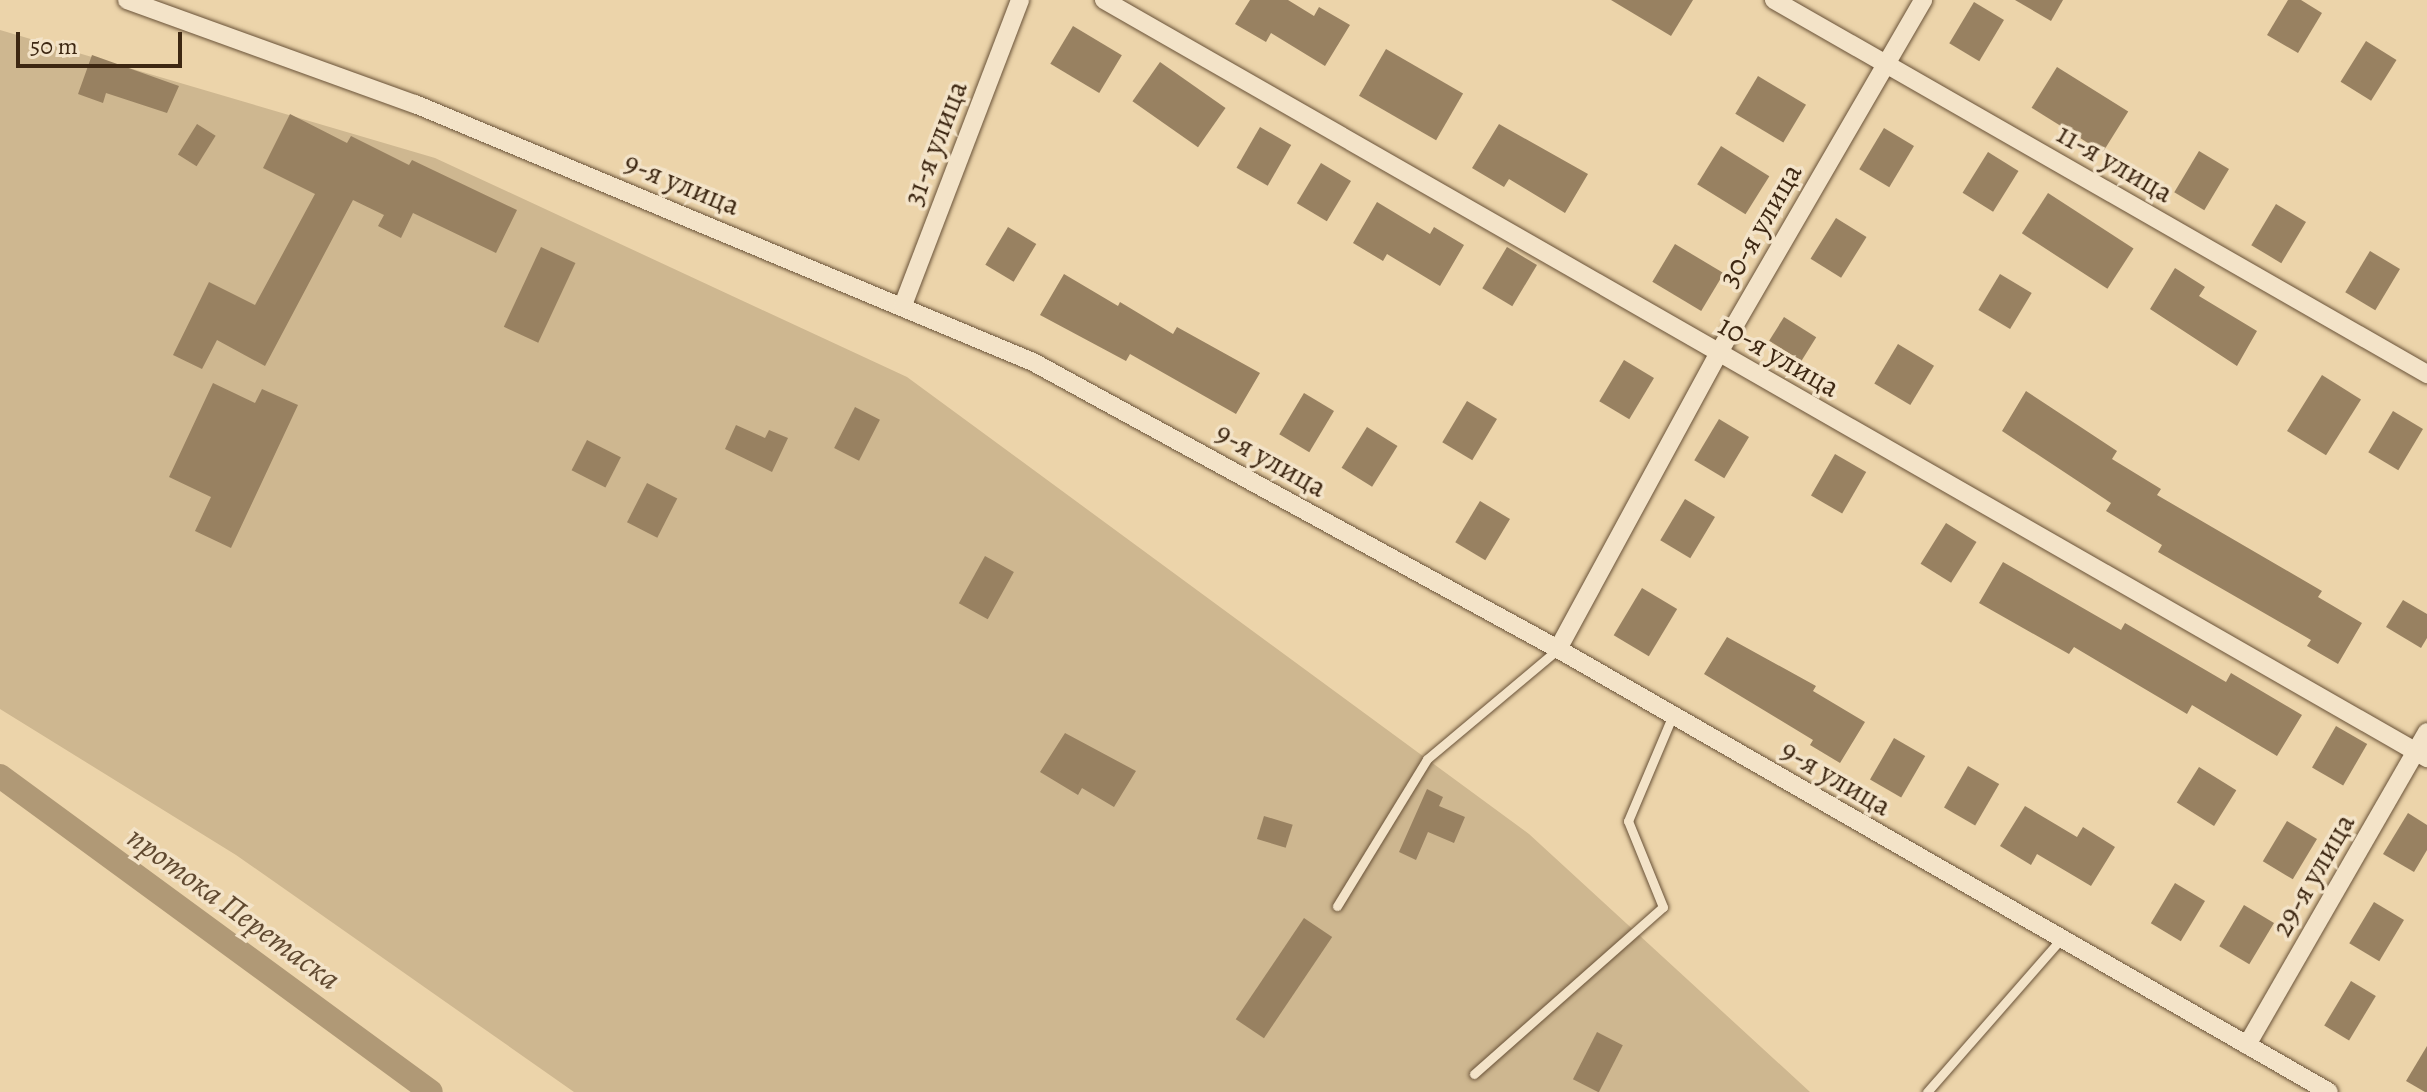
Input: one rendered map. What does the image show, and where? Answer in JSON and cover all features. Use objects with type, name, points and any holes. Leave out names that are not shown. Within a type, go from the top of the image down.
[{"type":"street","name":"9-я улица","points":[[127,0],[415,104],[903,305],[1033,362],[1558,649],[2329,1092]]},
{"type":"street","name":"31-я улица","points":[[903,305],[1020,0]]},
{"type":"street","name":"10-я улица","points":[[1104,0],[2422,755]]},
{"type":"street","name":"11-я улица","points":[[1774,0],[2427,374]]},
{"type":"street","name":"30-я улица","points":[[1558,649],[1718,354],[1923,0]]},
{"type":"street","name":"29-я улица","points":[[2247,1045],[2422,755],[2427,732]]},
{"type":"lane","points":[[1337,906],[1427,759],[1558,649]]},
{"type":"lane","points":[[1474,1074],[1663,907],[1628,821],[1672,717]]},
{"type":"lane","points":[[1927,1092],[2061,939]]},
{"type":"shaded area","points":[[0,30],[435,158],[907,377],[1529,834],[1810,1092],[574,1092],[236,855],[0,709]]},
{"type":"building","points":[[1250,0],[1288,0],[1314,16],[1319,7],[1350,25],[1325,66],[1271,33],[1266,42],[1235,24]]},
{"type":"building","points":[[1611,0],[1693,0],[1671,36]]},
{"type":"building","points":[[2015,0],[2063,0],[2051,21]]},
{"type":"building","points":[[2288,0],[2301,0],[2322,13],[2298,53],[2267,35]]},
{"type":"building","points":[[1974,2],[2004,20],[1979,61],[1949,43]]},
{"type":"building","points":[[1073,26],[1122,55],[1099,93],[1050,64]]},
{"type":"building","points":[[2366,41],[2397,60],[2371,101],[2341,82]]},
{"type":"building","points":[[1386,49],[1463,94],[1436,140],[1359,96]]},
{"type":"building","points":[[92,55],[179,86],[167,113],[106,93],[103,103],[78,94]]},
{"type":"building","points":[[1160,62],[1226,108],[1198,147],[1132,101]]},
{"type":"building","points":[[2057,67],[2128,112],[2103,152],[2032,108]]},
{"type":"building","points":[[1758,76],[1806,105],[1783,143],[1735,114]]},
{"type":"building","points":[[290,114],[347,143],[351,136],[409,165],[412,160],[517,210],[496,253],[413,213],[401,238],[378,226],[384,215],[353,200],[265,366],[217,340],[202,369],[173,355],[209,282],[255,305],[315,194],[263,168]]},
{"type":"building","points":[[197,124],[216,136],[197,166],[178,155]]},
{"type":"building","points":[[1499,124],[1588,174],[1565,213],[1509,179],[1504,187],[1472,168]]},
{"type":"building","points":[[1260,127],[1291,145],[1268,186],[1236,168]]},
{"type":"building","points":[[1884,128],[1914,146],[1889,187],[1859,169]]},
{"type":"building","points":[[1721,146],[1769,176],[1745,214],[1697,184]]},
{"type":"building","points":[[2199,151],[2229,169],[2204,210],[2174,192]]},
{"type":"building","points":[[1988,152],[2019,171],[1993,212],[1963,193]]},
{"type":"building","points":[[1321,163],[1351,181],[1327,221],[1297,203]]},
{"type":"building","points":[[2048,193],[2134,249],[2107,289],[2022,233]]},
{"type":"building","points":[[1377,202],[1430,234],[1434,227],[1464,245],[1440,286],[1387,254],[1383,261],[1353,243]]},
{"type":"building","points":[[2276,204],[2306,222],[2281,263],[2251,245]]},
{"type":"building","points":[[1836,218],[1867,237],[1841,278],[1811,259]]},
{"type":"building","points":[[1008,227],[1036,244],[1014,282],[985,265]]},
{"type":"building","points":[[1675,244],[1724,273],[1701,311],[1652,282]]},
{"type":"building","points":[[541,247],[575,263],[538,343],[504,327]]},
{"type":"building","points":[[1507,247],[1537,265],[1512,306],[1482,288]]},
{"type":"building","points":[[2370,251],[2400,269],[2375,310],[2345,292]]},
{"type":"building","points":[[2175,268],[2205,287],[2199,296],[2257,331],[2237,366],[2150,309]]},
{"type":"building","points":[[1064,274],[1118,306],[1120,302],[1173,334],[1177,327],[1260,373],[1236,414],[1130,354],[1126,361],[1040,315]]},
{"type":"building","points":[[2000,274],[2032,293],[2010,329],[1978,310]]},
{"type":"building","points":[[1784,317],[1816,337],[1801,361],[1769,341]]},
{"type":"building","points":[[1898,344],[1934,366],[1910,405],[1874,383]]},
{"type":"building","points":[[1624,360],[1654,378],[1629,419],[1599,401]]},
{"type":"building","points":[[2322,375],[2361,399],[2326,455],[2287,431]]},
{"type":"building","points":[[213,383],[255,403],[262,389],[298,405],[231,548],[195,531],[211,497],[169,477]]},
{"type":"building","points":[[2026,391],[2117,451],[2112,459],[2161,489],[2157,495],[2322,591],[2318,597],[2362,623],[2338,664],[2307,646],[2311,640],[2158,552],[2162,545],[2106,511],[2111,503],[2002,431]]},
{"type":"building","points":[[1304,393],[1334,411],[1309,452],[1279,434]]},
{"type":"building","points":[[1467,401],[1497,419],[1472,460],[1442,442]]},
{"type":"building","points":[[855,407],[880,420],[859,461],[834,448]]},
{"type":"building","points":[[2393,411],[2423,429],[2398,470],[2368,452]]},
{"type":"building","points":[[1719,419],[1749,437],[1724,478],[1694,460]]},
{"type":"building","points":[[736,425],[765,438],[769,430],[788,438],[772,472],[725,449]]},
{"type":"building","points":[[1367,427],[1398,446],[1372,487],[1342,468]]},
{"type":"building","points":[[587,440],[621,457],[605,488],[572,470]]},
{"type":"building","points":[[1835,454],[1866,472],[1842,514],[1811,496]]},
{"type":"building","points":[[647,483],[677,498],[657,538],[627,522]]},
{"type":"building","points":[[1685,499],[1715,517],[1690,558],[1660,540]]},
{"type":"building","points":[[1480,501],[1510,519],[1485,560],[1455,542]]},
{"type":"building","points":[[1946,523],[1977,542],[1951,583],[1921,564]]},
{"type":"building","points":[[985,556],[1014,572],[988,619],[959,603]]},
{"type":"building","points":[[2003,562],[2121,630],[2125,623],[2226,682],[2231,673],[2302,715],[2277,756],[2192,705],[2187,714],[2074,647],[2069,654],[1979,603]]},
{"type":"building","points":[[1642,588],[1677,609],[1649,656],[1614,635]]},
{"type":"building","points":[[2403,600],[2427,614],[2427,638],[2421,648],[2386,627]]},
{"type":"building","points":[[1727,637],[1816,686],[1813,691],[1865,722],[1840,763],[1810,745],[1813,740],[1704,674]]},
{"type":"building","points":[[2336,726],[2367,744],[2343,786],[2312,768]]},
{"type":"building","points":[[1065,733],[1136,771],[1114,807],[1082,788],[1078,795],[1040,772]]},
{"type":"building","points":[[1894,738],[1925,756],[1901,798],[1870,780]]},
{"type":"building","points":[[1968,766],[1999,784],[1975,826],[1944,808]]},
{"type":"building","points":[[2199,767],[2236,790],[2214,826],[2177,803]]},
{"type":"building","points":[[1427,789],[1443,797],[1439,806],[1465,817],[1454,843],[1428,832],[1416,860],[1399,852]]},
{"type":"building","points":[[2025,806],[2077,837],[2083,827],[2115,847],[2091,886],[2037,854],[2031,865],[2000,846]]},
{"type":"building","points":[[2408,813],[2427,825],[2427,850],[2414,872],[2383,854]]},
{"type":"building","points":[[1264,816],[1293,825],[1286,848],[1257,839]]},
{"type":"building","points":[[2287,821],[2317,839],[2293,879],[2263,861]]},
{"type":"building","points":[[2175,883],[2205,901],[2181,941],[2151,923]]},
{"type":"building","points":[[2374,902],[2404,920],[2379,961],[2349,943]]},
{"type":"building","points":[[2244,905],[2274,923],[2249,964],[2219,946]]},
{"type":"building","points":[[1304,918],[1332,937],[1264,1038],[1236,1019]]},
{"type":"building","points":[[2351,981],[2376,996],[2349,1041],[2324,1026]]},
{"type":"building","points":[[1597,1032],[1623,1045],[1599,1092],[1573,1079]]},
{"type":"building","points":[[2427,1046],[2427,1092],[2425,1092],[2406,1081]]},
{"type":"waterway","name":"протока Перетаска","points":[[0,776],[431,1092]]}]
